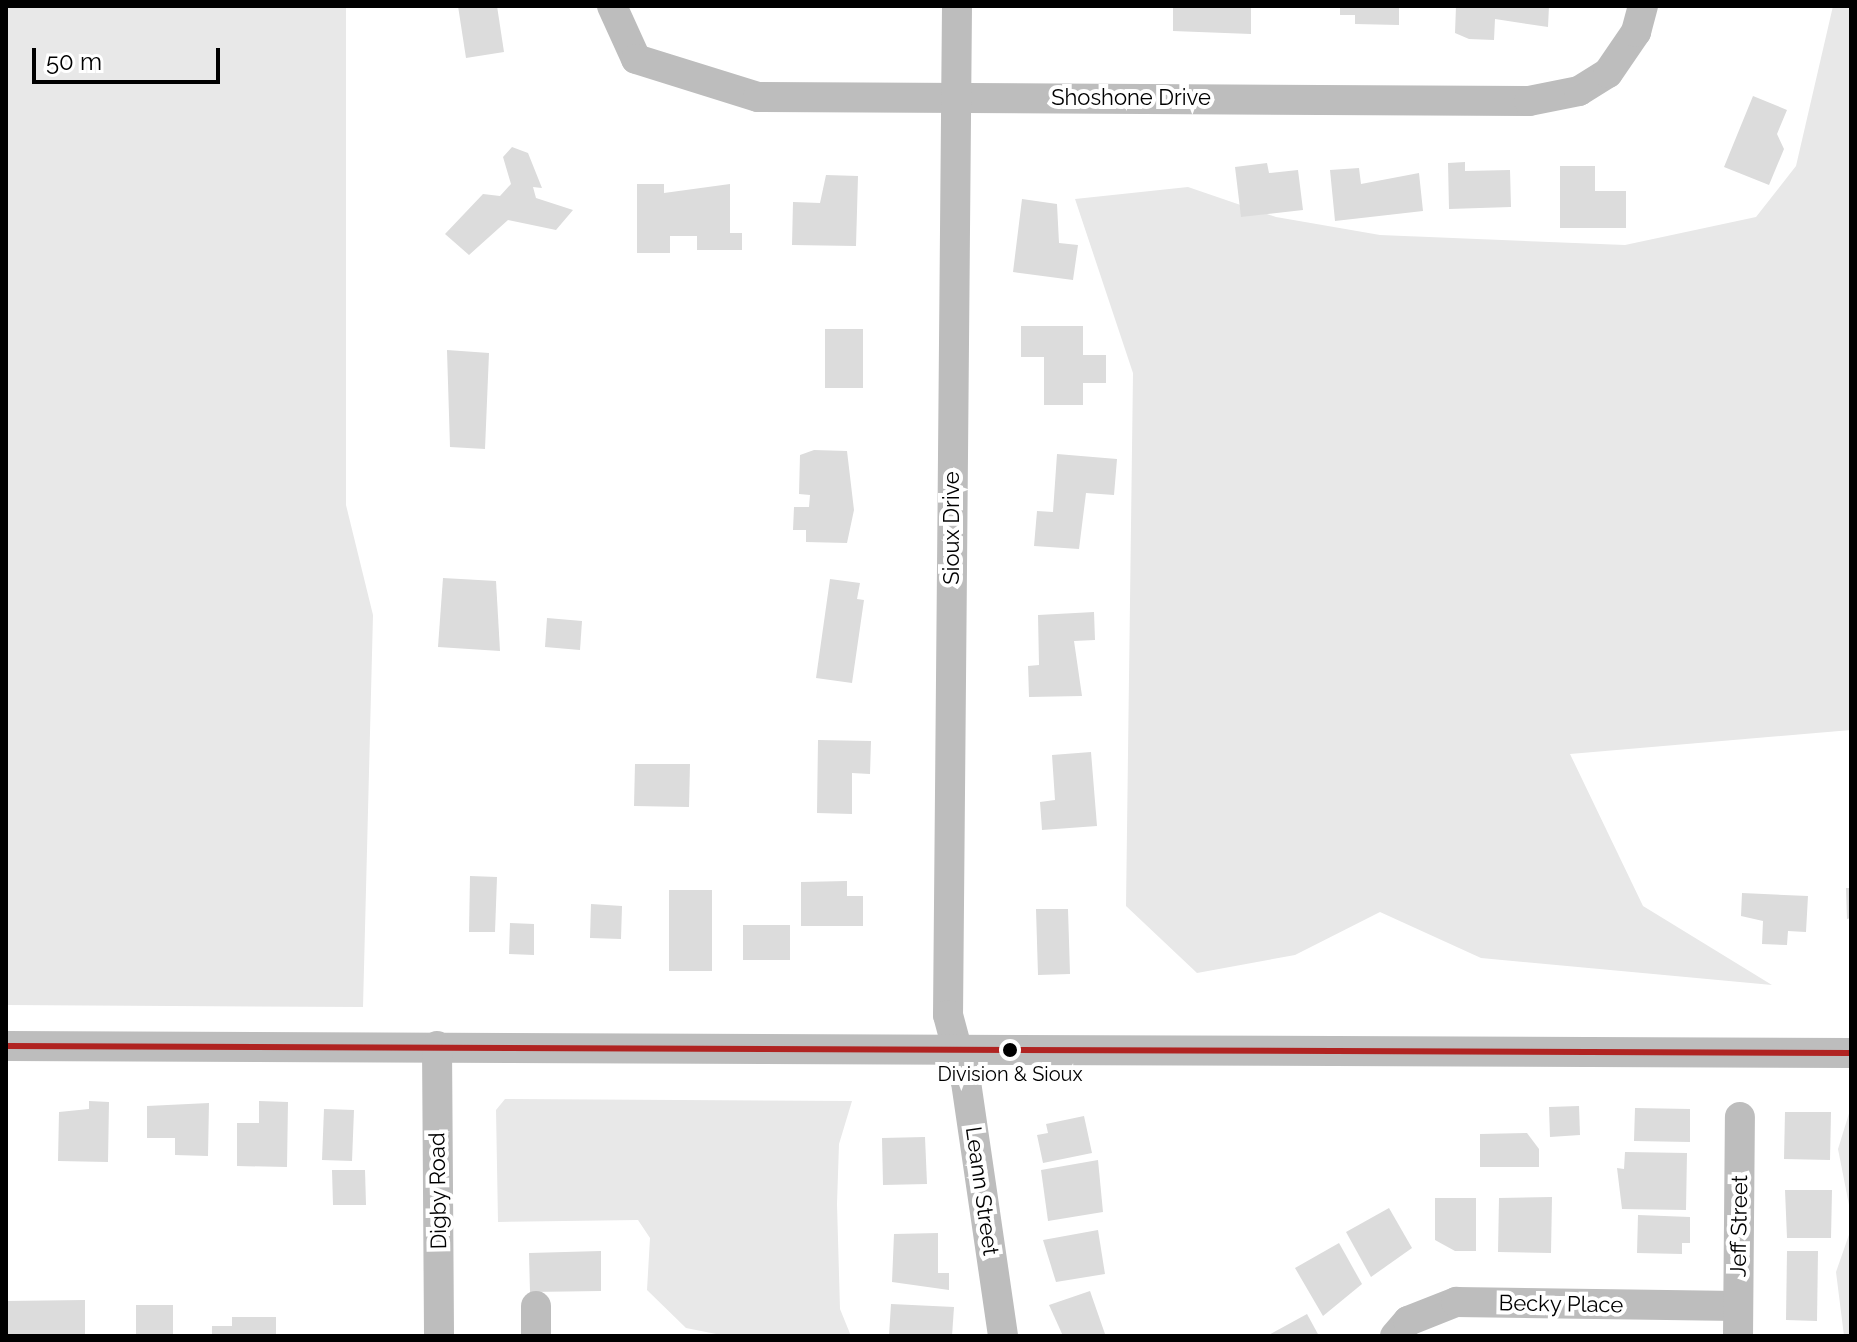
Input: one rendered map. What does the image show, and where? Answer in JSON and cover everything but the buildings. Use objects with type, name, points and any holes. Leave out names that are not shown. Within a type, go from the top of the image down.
[{"type":"street","name":"Shoshone Drive","points":[[612,6],[636,59],[758,97],[1529,101],[1579,91],[1608,73],[1636,32],[1643,6]]},
{"type":"street","name":"Sioux Drive","points":[[957,6],[948,1015],[957,1048]]},
{"type":"street","points":[[6,1046],[1851,1053]]},
{"type":"street","name":"Digby Road","points":[[437,1046],[439,1336]]},
{"type":"street","name":"Leann Street","points":[[957,1048],[1003,1336]]},
{"type":"street","name":"Jeff Street","points":[[1738,1321],[1740,1117]]},
{"type":"street","name":"Becky Place","points":[[1395,1336],[1408,1321],[1456,1302],[1738,1321]]},
{"type":"street","points":[[536,1306],[536,1336]]},
{"type":"shaded area","points":[[6,6],[346,6],[346,505],[373,615],[363,1007],[6,1005]]},
{"type":"shaded area","points":[[1833,6],[1851,6],[1851,730],[1570,754],[1643,906],[1772,985],[1481,958],[1380,912],[1295,955],[1197,973],[1126,906],[1133,373],[1075,199],[1188,187],[1276,217],[1380,235],[1625,245],[1756,217],[1796,166]]},
{"type":"shaded area","points":[[505,1099],[852,1101],[839,1144],[837,1204],[840,1309],[851,1336],[726,1336],[686,1328],[647,1290],[650,1238],[638,1220],[498,1222],[496,1110]]},
{"type":"shaded area","points":[[1851,1107],[1851,1215],[1838,1149]]},
{"type":"shaded area","points":[[1851,1229],[1851,1336],[1844,1336],[1836,1272]]},
{"type":"transit line","points":[[6,1046],[1851,1053]]},
{"type":"place","name":"Division & Sioux","points":[[1010,1050]]}]
